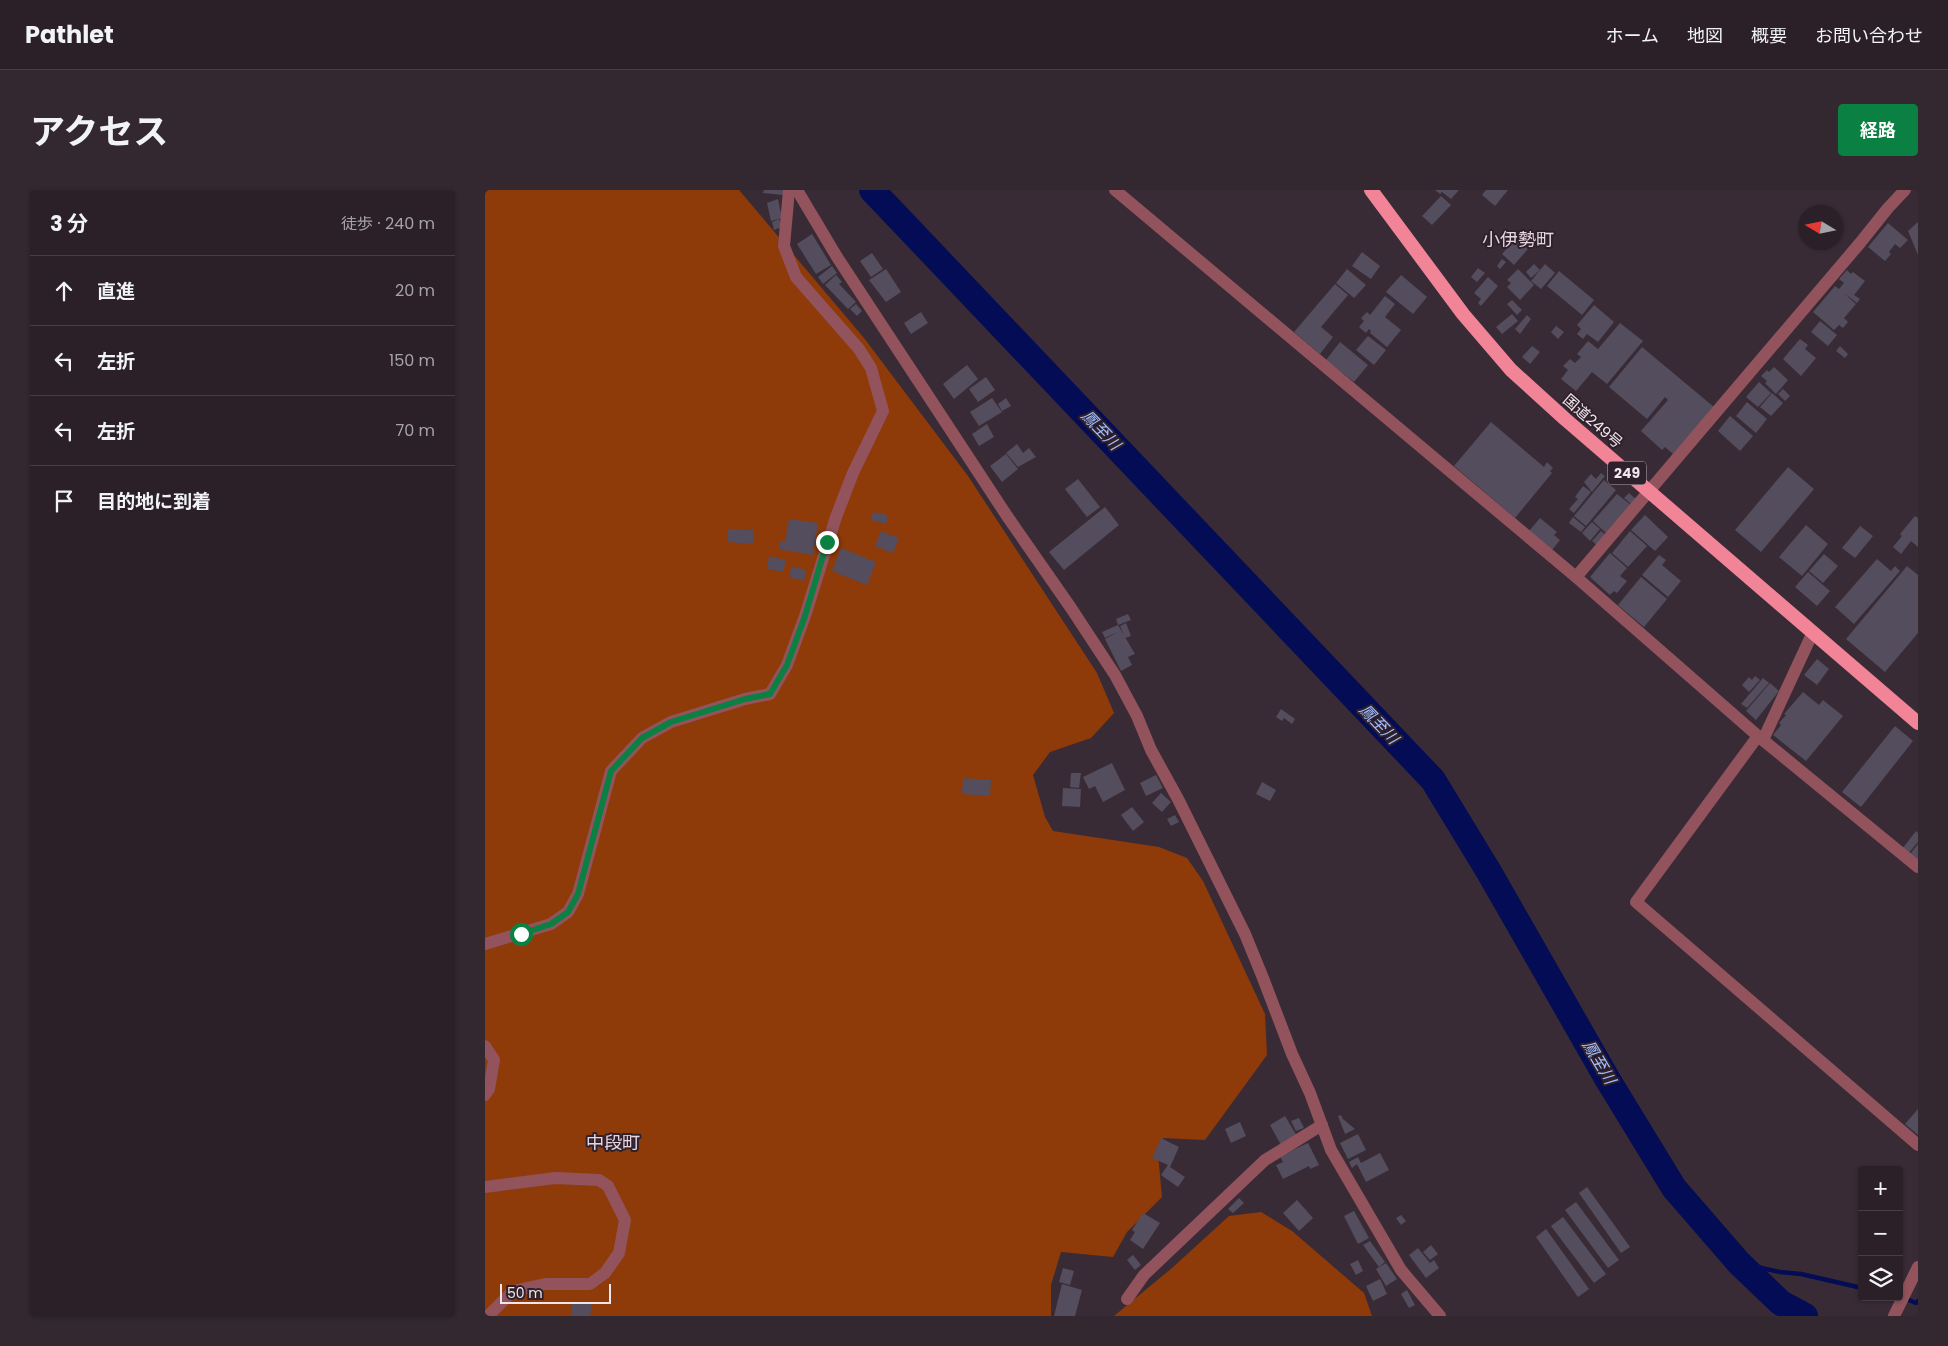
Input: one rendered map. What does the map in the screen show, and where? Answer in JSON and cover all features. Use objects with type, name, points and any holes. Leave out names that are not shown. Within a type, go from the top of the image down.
[{"type":"highway","name":"国道249号","points":[[1371,190],[1463,314],[1511,370],[1649,492],[1918,723]]},
{"type":"street","points":[[485,944],[551,924],[568,912],[578,894],[611,771],[642,738],[671,722],[745,699],[770,694],[787,665],[805,616],[836,517],[853,473],[883,411],[871,368],[859,349],[796,277],[784,246],[789,190]]},
{"type":"street","points":[[797,190],[837,256],[1007,516],[1115,675],[1245,934],[1292,1054],[1311,1093],[1331,1150],[1401,1270],[1440,1316]]},
{"type":"street","points":[[1115,190],[1577,578],[1760,738],[1918,868]]},
{"type":"street","points":[[1577,578],[1905,190]]},
{"type":"street","points":[[1813,632],[1760,738],[1636,902],[1918,1145]]},
{"type":"street","points":[[485,1046],[494,1060],[489,1088],[485,1095]]},
{"type":"street","points":[[1127,1299],[1144,1275],[1265,1160],[1322,1125]]},
{"type":"street","points":[[485,1186],[555,1178],[599,1180],[608,1186],[625,1220],[619,1253],[605,1273],[590,1284],[545,1284],[513,1291],[489,1316]]},
{"type":"street","points":[[1897,1310],[1918,1267]]},
{"type":"shaded area","points":[[485,190],[739,190],[864,338],[968,476],[1097,673],[1114,713],[1091,738],[1050,752],[1033,775],[1045,817],[1053,831],[1159,847],[1187,858],[1203,881],[1265,1014],[1267,1055],[1205,1140],[1163,1138],[1158,1154],[1162,1197],[1127,1232],[1113,1257],[1061,1252],[1051,1285],[1051,1316],[485,1316]]},
{"type":"shaded area","points":[[1261,1212],[1292,1231],[1364,1293],[1372,1316],[1114,1316],[1172,1268],[1229,1216]]},
{"type":"building","points":[[764,190],[783,190],[783,195],[763,193]]},
{"type":"building","points":[[1435,190],[1459,190],[1451,199],[1442,192],[1440,194]]},
{"type":"building","points":[[1486,190],[1508,190],[1495,206],[1482,195]]},
{"type":"building","points":[[1441,196],[1451,205],[1432,225],[1422,216]]},
{"type":"building","points":[[778,199],[782,218],[771,221],[767,203]]},
{"type":"building","points":[[779,219],[782,227],[774,230],[772,222]]},
{"type":"building","points":[[1918,222],[1918,255],[1908,231]]},
{"type":"building","points":[[1888,223],[1908,240],[1900,248],[1895,244],[1889,252],[1891,254],[1885,261],[1868,247]]},
{"type":"building","points":[[812,234],[831,265],[816,274],[797,244]]},
{"type":"building","points":[[1516,238],[1528,249],[1514,265],[1502,254]]},
{"type":"building","points":[[1362,252],[1380,266],[1371,279],[1352,266]]},
{"type":"building","points":[[872,253],[883,269],[871,277],[860,261]]},
{"type":"building","points":[[1502,259],[1506,262],[1500,269],[1497,266]]},
{"type":"building","points":[[1534,264],[1540,270],[1531,278],[1526,272]]},
{"type":"building","points":[[1545,264],[1555,273],[1541,289],[1531,281]]},
{"type":"building","points":[[832,266],[837,273],[823,284],[818,277]]},
{"type":"building","points":[[1478,268],[1485,273],[1477,282],[1471,277]]},
{"type":"building","points":[[886,269],[901,292],[886,302],[869,280]]},
{"type":"building","points":[[1347,269],[1366,285],[1354,298],[1336,283]]},
{"type":"building","points":[[1518,269],[1534,285],[1520,300],[1507,287],[1511,283],[1507,280]]},
{"type":"building","points":[[1847,270],[1865,281],[1854,295],[1860,299],[1857,303],[1844,293],[1856,304],[1844,318],[1848,322],[1843,328],[1839,325],[1834,330],[1813,312],[1835,286],[1839,289],[1844,283],[1839,279]]},
{"type":"building","points":[[1559,271],[1594,300],[1582,315],[1547,286]]},
{"type":"building","points":[[836,275],[842,282],[839,284],[856,302],[848,309],[825,285]]},
{"type":"building","points":[[1401,275],[1427,297],[1413,314],[1386,292]]},
{"type":"building","points":[[1488,277],[1498,286],[1481,306],[1478,303],[1481,299],[1474,293]]},
{"type":"building","points":[[1335,284],[1348,295],[1321,327],[1333,337],[1320,354],[1294,332]]},
{"type":"building","points":[[1385,296],[1395,304],[1385,317],[1401,330],[1387,347],[1370,333],[1369,329],[1366,333],[1359,327],[1364,321],[1361,318],[1367,312],[1370,315]]},
{"type":"building","points":[[1512,300],[1522,310],[1517,315],[1507,304]]},
{"type":"building","points":[[856,304],[862,311],[857,316],[850,309]]},
{"type":"building","points":[[1594,305],[1614,322],[1598,342],[1587,334],[1583,339],[1577,334],[1581,329],[1577,325]]},
{"type":"building","points":[[921,312],[928,323],[911,334],[904,323]]},
{"type":"building","points":[[1512,314],[1518,321],[1502,334],[1496,327]]},
{"type":"building","points":[[1527,315],[1531,319],[1520,334],[1515,329]]},
{"type":"building","points":[[1820,321],[1837,335],[1828,346],[1811,332]]},
{"type":"building","points":[[1620,323],[1643,341],[1607,384],[1592,372],[1576,391],[1561,379],[1568,370],[1563,366],[1570,359],[1575,363],[1581,357],[1577,354],[1588,341],[1598,349]]},
{"type":"building","points":[[1556,326],[1564,332],[1558,339],[1551,332]]},
{"type":"building","points":[[1368,336],[1386,350],[1374,365],[1356,350]]},
{"type":"building","points":[[1800,339],[1808,345],[1805,349],[1816,358],[1801,376],[1783,359]]},
{"type":"building","points":[[1340,342],[1368,365],[1354,382],[1326,360]]},
{"type":"building","points":[[1532,346],[1540,352],[1530,364],[1522,357]]},
{"type":"building","points":[[1840,346],[1848,354],[1845,358],[1836,351]]},
{"type":"building","points":[[1642,347],[1714,407],[1673,454],[1665,447],[1662,450],[1641,431],[1668,400],[1665,397],[1647,419],[1609,387]]},
{"type":"building","points":[[967,365],[978,379],[954,399],[943,384]]},
{"type":"building","points":[[1774,367],[1788,380],[1776,394],[1761,376],[1767,370],[1769,372]]},
{"type":"building","points":[[986,377],[995,390],[978,402],[969,389]]},
{"type":"building","points":[[1759,382],[1771,393],[1758,407],[1746,397]]},
{"type":"building","points":[[1783,389],[1790,396],[1785,401],[1778,394]]},
{"type":"building","points":[[1772,393],[1783,403],[1771,416],[1760,407]]},
{"type":"building","points":[[992,398],[1002,412],[979,426],[970,412]]},
{"type":"building","points":[[1006,398],[1011,406],[1002,411],[998,404]]},
{"type":"building","points":[[1747,402],[1767,419],[1756,433],[1736,416]]},
{"type":"building","points":[[1730,416],[1753,436],[1740,451],[1718,431]]},
{"type":"building","points":[[1491,422],[1544,467],[1547,462],[1553,468],[1550,471],[1552,473],[1515,518],[1454,466]]},
{"type":"building","points":[[987,424],[994,437],[979,446],[972,434]]},
{"type":"building","points":[[1017,444],[1023,453],[1029,448],[1036,457],[1018,467],[1006,453]]},
{"type":"building","points":[[1006,454],[1018,469],[1002,482],[990,466]]},
{"type":"building","points":[[1788,467],[1814,489],[1761,552],[1735,530]]},
{"type":"building","points":[[1601,473],[1605,476],[1592,492],[1584,482],[1591,474],[1596,479]]},
{"type":"building","points":[[1078,479],[1100,507],[1087,517],[1065,489]]},
{"type":"building","points":[[1604,480],[1616,490],[1586,526],[1574,516]]},
{"type":"building","points":[[1583,486],[1591,492],[1574,513],[1569,509],[1578,499],[1575,497]]},
{"type":"building","points":[[1629,493],[1637,500],[1632,505],[1624,498]]},
{"type":"building","points":[[1617,494],[1632,506],[1607,534],[1593,521]]},
{"type":"building","points":[[1105,507],[1119,525],[1064,570],[1049,552]]},
{"type":"building","points":[[873,512],[888,515],[886,524],[871,520]]},
{"type":"building","points":[[1645,515],[1668,537],[1655,551],[1631,530]]},
{"type":"building","points":[[1915,516],[1918,518],[1918,547],[1911,541],[1901,554],[1893,547],[1902,536],[1900,534]]},
{"type":"building","points":[[1573,517],[1585,527],[1581,532],[1569,523]]},
{"type":"building","points":[[1540,518],[1557,532],[1554,535],[1560,540],[1552,550],[1529,531]]},
{"type":"building","points":[[789,519],[818,523],[813,555],[779,549],[780,541],[785,541]]},
{"type":"building","points":[[1592,522],[1600,529],[1590,541],[1582,533]]},
{"type":"building","points":[[1806,525],[1828,544],[1802,576],[1779,557]]},
{"type":"building","points":[[1860,526],[1873,536],[1855,558],[1842,548]]},
{"type":"building","points":[[728,529],[753,530],[753,544],[727,542]]},
{"type":"building","points":[[881,531],[899,538],[893,553],[875,546]]},
{"type":"building","points":[[1601,531],[1607,536],[1598,546],[1592,541]]},
{"type":"building","points":[[1630,531],[1647,546],[1628,567],[1612,553]]},
{"type":"building","points":[[841,548],[876,562],[867,585],[832,571]]},
{"type":"building","points":[[1610,553],[1627,568],[1620,576],[1627,581],[1617,593],[1614,591],[1610,595],[1590,577]]},
{"type":"building","points":[[1824,554],[1838,566],[1823,583],[1809,571]]},
{"type":"building","points":[[1659,555],[1666,560],[1662,565],[1681,581],[1668,597],[1642,575]]},
{"type":"building","points":[[769,556],[786,560],[783,572],[767,569]]},
{"type":"building","points":[[1877,559],[1891,571],[1895,566],[1900,571],[1854,624],[1835,607]]},
{"type":"building","points":[[792,566],[806,570],[804,581],[789,577]]},
{"type":"building","points":[[1907,566],[1918,575],[1918,633],[1885,672],[1846,639]]},
{"type":"building","points":[[1808,572],[1830,591],[1817,606],[1795,587]]},
{"type":"building","points":[[1641,577],[1667,599],[1644,627],[1618,605]]},
{"type":"building","points":[[1128,614],[1131,620],[1118,625],[1116,619]]},
{"type":"building","points":[[1126,623],[1131,636],[1125,638],[1120,626]]},
{"type":"building","points":[[1118,625],[1135,654],[1128,657],[1132,665],[1121,671],[1105,639],[1118,632],[1105,638],[1102,632]]},
{"type":"building","points":[[1817,659],[1829,669],[1817,685],[1804,675]]},
{"type":"building","points":[[1755,676],[1760,680],[1749,692],[1742,685],[1749,677],[1752,680]]},
{"type":"building","points":[[1763,678],[1769,683],[1747,708],[1741,704]]},
{"type":"building","points":[[1770,683],[1779,691],[1756,720],[1746,711]]},
{"type":"building","points":[[1803,692],[1819,705],[1823,700],[1843,716],[1806,761],[1773,735],[1781,725],[1779,723],[1786,715],[1784,714]]},
{"type":"building","points":[[1281,709],[1295,719],[1292,724],[1284,718],[1282,721],[1276,717]]},
{"type":"building","points":[[1895,726],[1913,741],[1861,807],[1842,792]]},
{"type":"building","points":[[1112,763],[1125,790],[1103,802],[1095,786],[1089,789],[1083,777]]},
{"type":"building","points":[[1071,773],[1081,773],[1079,788],[1070,787]]},
{"type":"building","points":[[1156,775],[1163,788],[1146,796],[1140,783]]},
{"type":"building","points":[[963,778],[991,780],[990,796],[962,794]]},
{"type":"building","points":[[1262,782],[1276,790],[1270,801],[1256,794]]},
{"type":"building","points":[[1063,788],[1081,789],[1080,807],[1062,806]]},
{"type":"building","points":[[1161,793],[1171,802],[1162,812],[1152,803]]},
{"type":"building","points":[[1132,807],[1144,822],[1133,831],[1121,815]]},
{"type":"building","points":[[1175,815],[1179,822],[1171,826],[1167,819]]},
{"type":"building","points":[[1916,831],[1918,833],[1918,842],[1908,854],[1902,849]]},
{"type":"building","points":[[1918,844],[1918,860],[1910,854]]},
{"type":"building","points":[[1918,1109],[1918,1135],[1905,1124]]},
{"type":"building","points":[[1341,1115],[1355,1129],[1345,1134],[1338,1116]]},
{"type":"building","points":[[1285,1116],[1297,1136],[1281,1145],[1270,1125]]},
{"type":"building","points":[[1299,1118],[1304,1128],[1296,1131],[1291,1121]]},
{"type":"building","points":[[1240,1122],[1246,1136],[1231,1143],[1225,1129]]},
{"type":"building","points":[[1358,1134],[1366,1150],[1348,1159],[1340,1143]]},
{"type":"building","points":[[1161,1138],[1179,1147],[1170,1167],[1185,1177],[1178,1187],[1161,1175],[1168,1165],[1152,1158]]},
{"type":"building","points":[[1308,1143],[1319,1165],[1310,1169],[1309,1166],[1283,1179],[1276,1165],[1283,1162],[1280,1156]]},
{"type":"building","points":[[1380,1153],[1389,1170],[1366,1182],[1357,1164],[1352,1168],[1349,1162],[1358,1157],[1361,1163]]},
{"type":"building","points":[[1587,1187],[1630,1247],[1621,1253],[1579,1193]]},
{"type":"building","points":[[1239,1198],[1244,1203],[1233,1213],[1228,1209]]},
{"type":"building","points":[[1297,1200],[1313,1218],[1299,1231],[1283,1213]]},
{"type":"building","points":[[1576,1202],[1619,1260],[1608,1268],[1565,1210]]},
{"type":"building","points":[[1354,1211],[1369,1238],[1358,1244],[1344,1216]]},
{"type":"building","points":[[1143,1213],[1160,1223],[1143,1249],[1130,1240],[1135,1232],[1132,1230]]},
{"type":"building","points":[[1401,1215],[1406,1221],[1401,1225],[1396,1218]]},
{"type":"building","points":[[1563,1217],[1606,1274],[1594,1283],[1551,1226]]},
{"type":"building","points":[[1546,1229],[1589,1289],[1578,1297],[1536,1237]]},
{"type":"building","points":[[1370,1241],[1385,1262],[1379,1267],[1363,1245]]},
{"type":"building","points":[[1431,1245],[1438,1254],[1430,1260],[1423,1252]]},
{"type":"building","points":[[1418,1248],[1430,1263],[1434,1260],[1439,1268],[1426,1278],[1409,1255]]},
{"type":"building","points":[[1133,1255],[1141,1265],[1135,1270],[1127,1260]]},
{"type":"building","points":[[1358,1260],[1363,1271],[1356,1275],[1350,1264]]},
{"type":"building","points":[[1386,1263],[1397,1279],[1386,1286],[1376,1269]]},
{"type":"building","points":[[1063,1268],[1074,1271],[1070,1285],[1059,1282]]},
{"type":"building","points":[[1380,1279],[1387,1294],[1373,1301],[1366,1286]]},
{"type":"building","points":[[1062,1284],[1082,1290],[1075,1316],[1054,1316]]},
{"type":"building","points":[[1407,1290],[1415,1305],[1409,1308],[1401,1294]]},
{"type":"building","points":[[572,1301],[592,1303],[590,1316],[571,1316]]},
{"type":"waterway","name":"鳳至川","points":[[872,190],[1433,780],[1489,872],[1608,1080],[1674,1188],[1739,1263],[1781,1303],[1805,1316]]},
{"type":"waterway","points":[[1739,1263],[1780,1272],[1801,1274],[1858,1287]]},
{"type":"waterway","points":[[1904,1298],[1916,1303],[1918,1301]]},
{"type":"district","name":"小伊勢町","points":[[1518,239]]},
{"type":"district","name":"中段町","points":[[613,1142]]},
{"type":"route","points":[[521,934],[551,924],[568,912],[578,894],[611,771],[642,738],[671,722],[745,699],[770,694],[787,665],[805,616],[827,542]]}]
